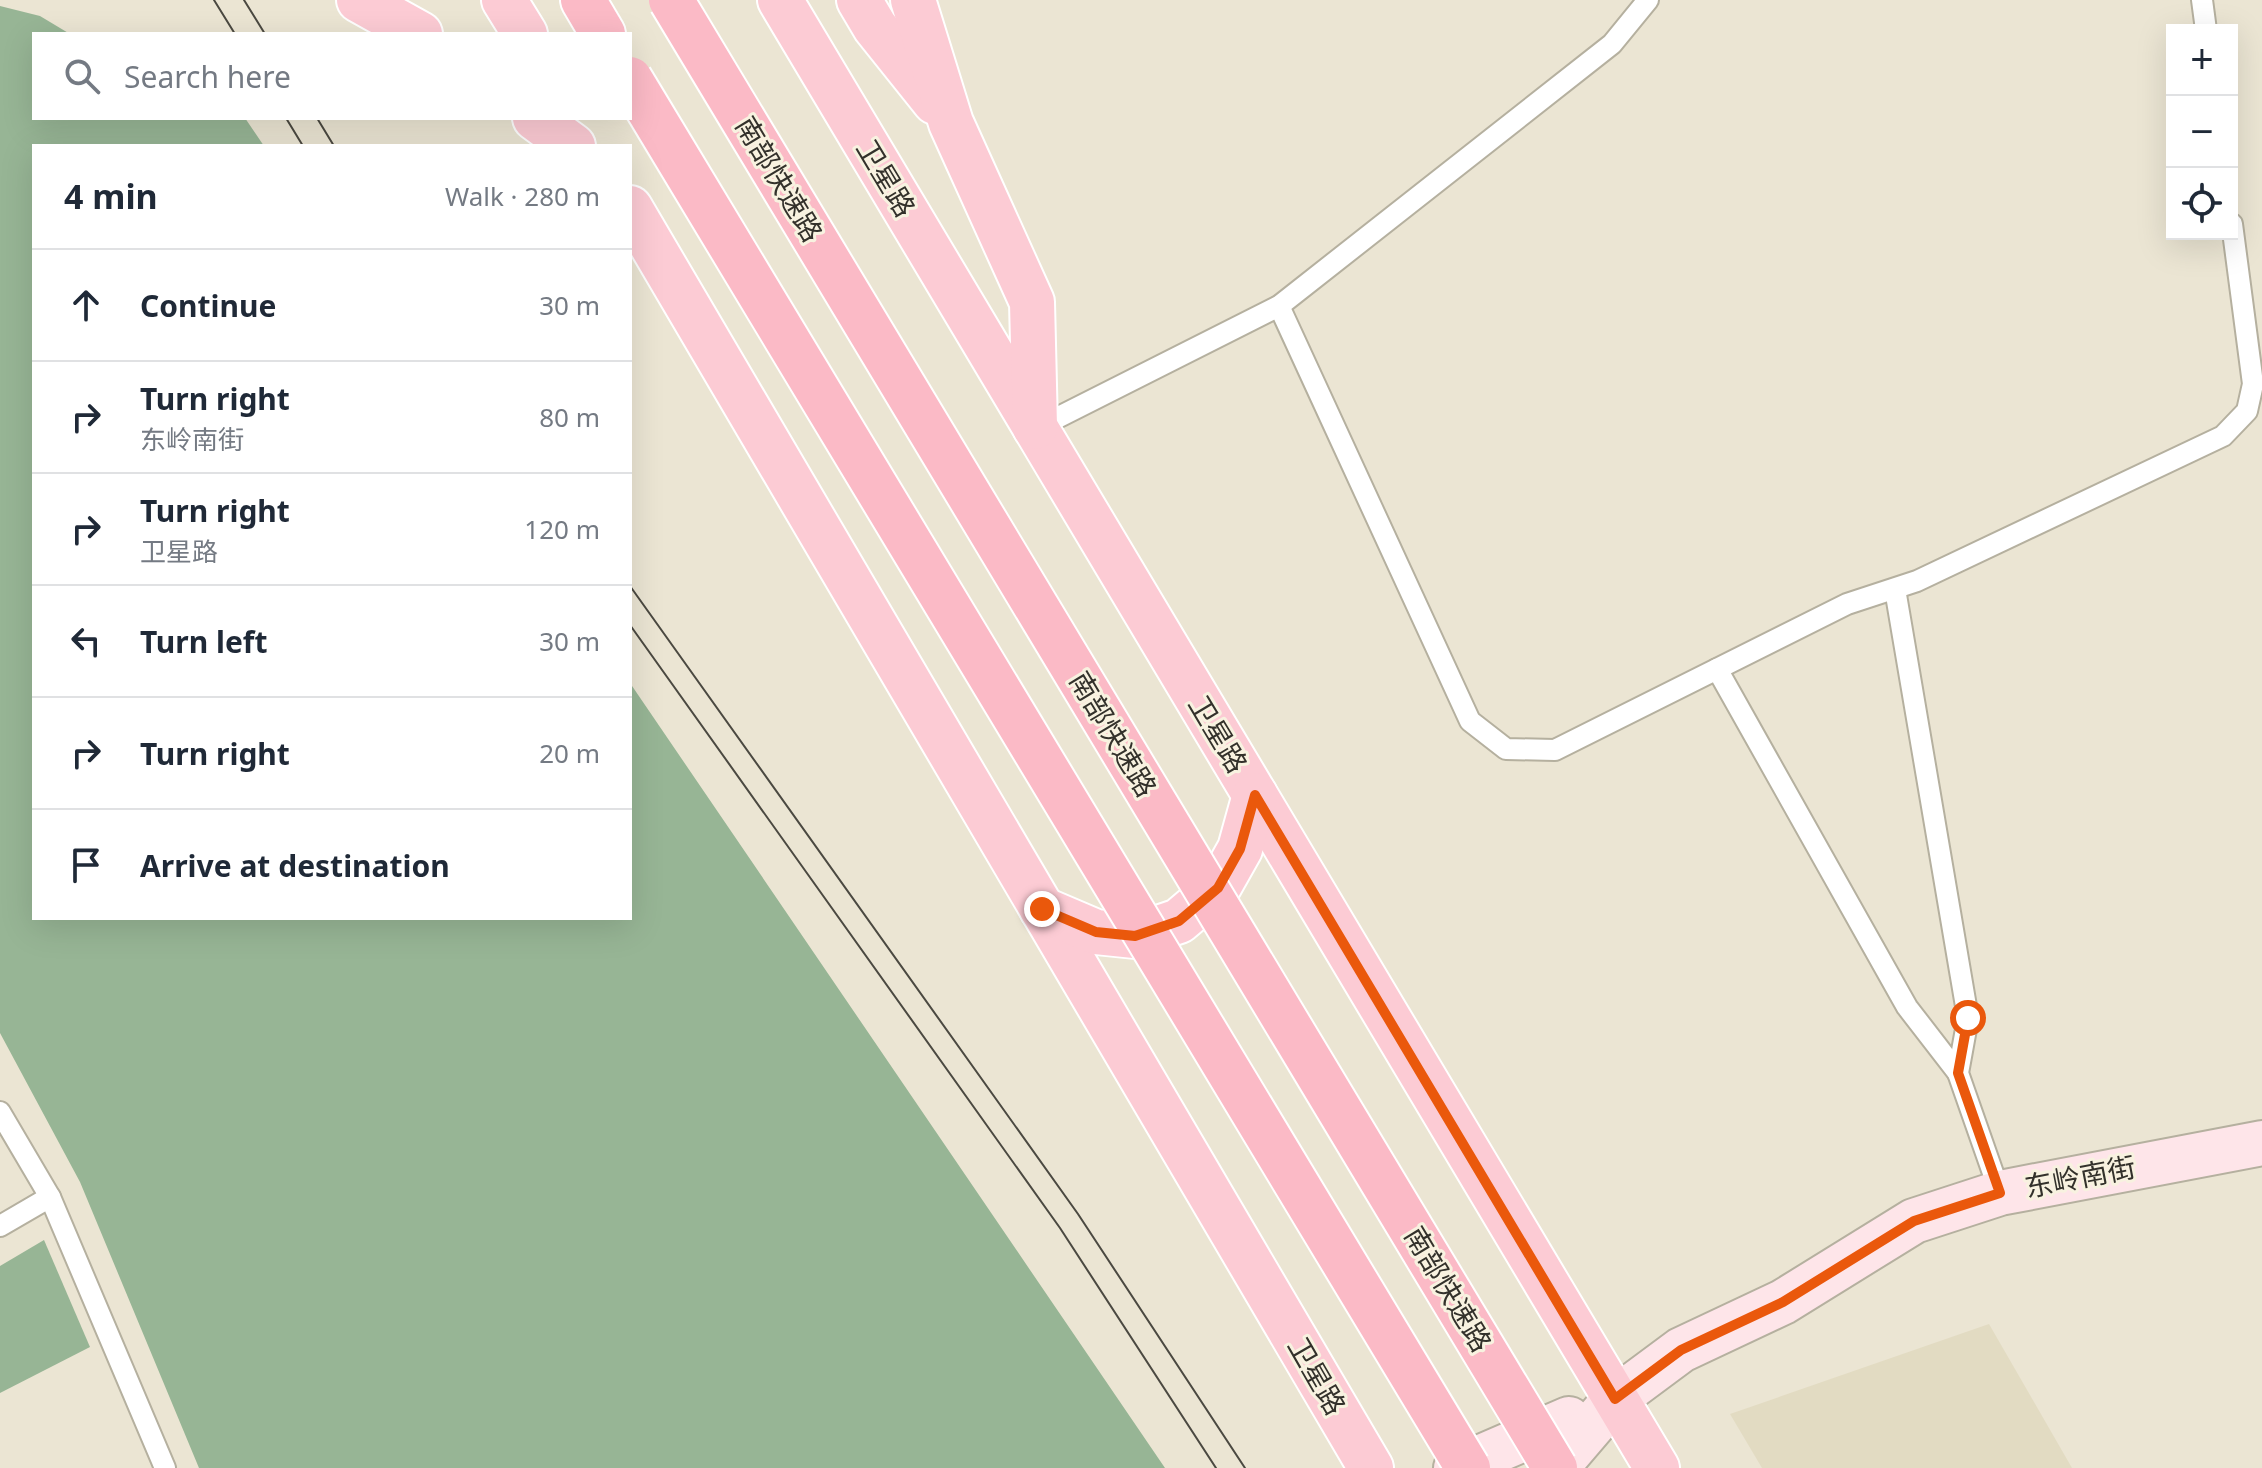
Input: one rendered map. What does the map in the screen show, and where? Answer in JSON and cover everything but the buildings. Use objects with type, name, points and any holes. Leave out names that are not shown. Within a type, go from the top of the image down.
[{"type":"highway","points":[[583,0],[602,32]]},
{"type":"highway","name":"南部快速路","points":[[671,0],[1556,1468]]},
{"type":"highway","points":[[632,82],[1468,1468]]},
{"type":"main road","points":[[359,0],[416,32]]},
{"type":"main road","points":[[504,0],[524,32]]},
{"type":"main road","name":"卫星路","points":[[780,0],[1657,1468]]},
{"type":"main road","points":[[859,0],[875,27],[951,123]]},
{"type":"main road","points":[[913,0],[951,123],[1032,302],[1035,429]]},
{"type":"main road","points":[[538,120],[570,144]]},
{"type":"main road","points":[[577,120],[592,144]]},
{"type":"main road","name":"卫星路","points":[[632,211],[1371,1468]]},
{"type":"main road","points":[[1042,909],[1096,932],[1135,936],[1179,921],[1218,888],[1240,849],[1255,795]]},
{"type":"main road","name":"东岭南街","points":[[1556,1468],[1615,1399],[1681,1350],[1783,1302],[1914,1221],[2000,1193],[2262,1143]]},
{"type":"main road","name":"东岭南街","points":[[1456,1468],[1615,1399]]},
{"type":"lane","points":[[1035,429],[1279,306],[1612,44],[1648,0]]},
{"type":"lane","points":[[2202,0],[2205,24]]},
{"type":"lane","points":[[1279,306],[1470,721],[1506,749],[1555,750],[1847,604],[1917,581],[2223,436],[2247,411],[2253,384],[2234,240]]},
{"type":"lane","points":[[1895,589],[1968,1018],[1958,1073]]},
{"type":"lane","points":[[1717,669],[1907,1007],[1958,1073],[2000,1193]]},
{"type":"lane","points":[[0,1112],[50,1197],[165,1468]]},
{"type":"lane","points":[[0,1226],[50,1197]]},
{"type":"shaded area","points":[[1989,1324],[2072,1468],[1762,1468],[1730,1414]]},
{"type":"green space","points":[[0,6],[40,16],[67,32],[32,32],[32,120],[246,120],[263,144],[32,144],[32,920],[632,920],[632,686],[1165,1468],[199,1468],[80,1182],[0,1033]]},
{"type":"green space","points":[[44,1240],[90,1347],[0,1393],[0,1266]]},
{"type":"tram line","points":[[214,0],[234,32]]},
{"type":"tram line","points":[[244,0],[264,32]]},
{"type":"tram line","points":[[287,120],[302,144]]},
{"type":"tram line","points":[[318,120],[333,144]]},
{"type":"tram line","points":[[632,589],[1078,1214],[1245,1468]]},
{"type":"tram line","points":[[632,628],[1060,1228],[1216,1468]]},
{"type":"route","points":[[1042,909],[1096,932],[1135,936],[1179,921],[1218,888],[1240,849],[1255,795],[1615,1399],[1681,1350],[1783,1302],[1914,1221],[2000,1193],[1958,1073],[1968,1018]]}]
